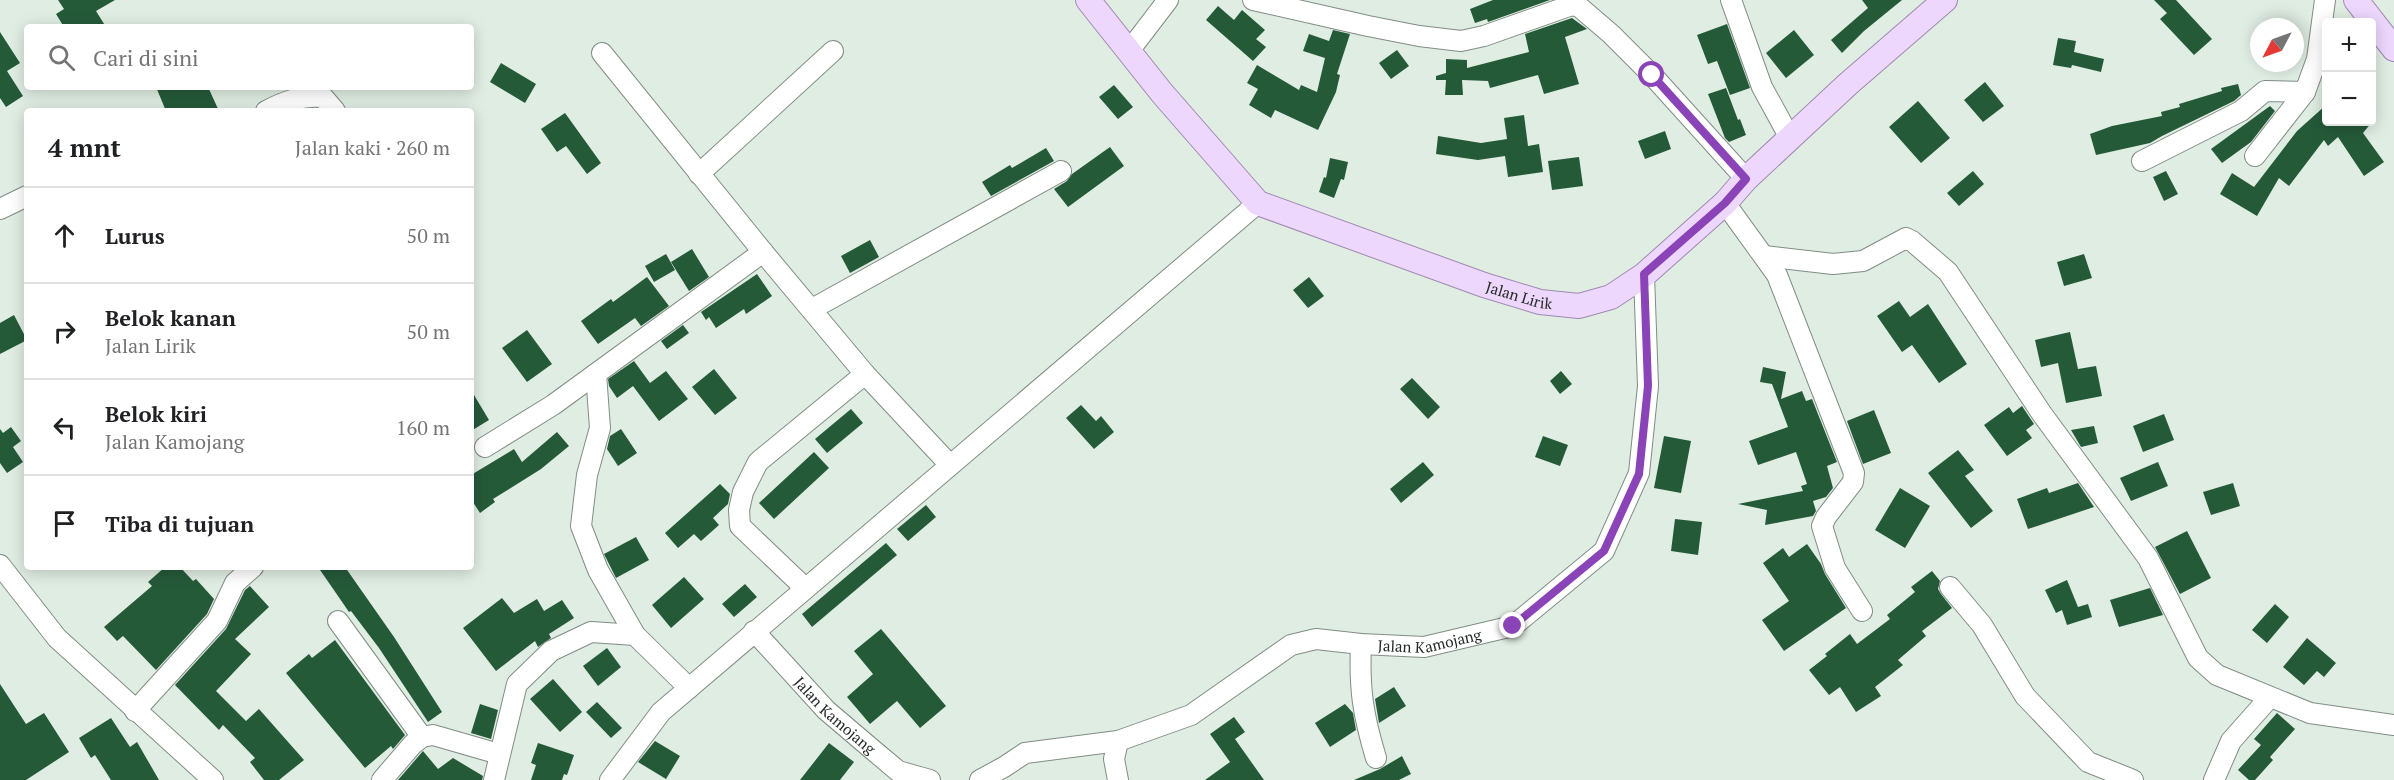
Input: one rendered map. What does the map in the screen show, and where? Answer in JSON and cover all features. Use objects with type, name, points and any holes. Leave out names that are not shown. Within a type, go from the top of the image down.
[{"type":"main road","name":"Jalan Lirik","points":[[1088,0],[1162,93],[1258,203],[1484,285],[1540,302],[1579,306],[1611,297],[1644,274],[1725,203],[1746,179],[1848,84],[1942,1]]},
{"type":"main road","points":[[2356,0],[2394,49]]},
{"type":"street","points":[[1129,51],[1168,0]]},
{"type":"street","points":[[1253,0],[1368,26],[1461,41],[1484,36],[1577,5],[1611,34],[1652,75],[1746,179]]},
{"type":"street","points":[[1731,0],[1762,87],[1790,138]]},
{"type":"street","points":[[2255,156],[2305,92],[2317,58],[2325,0]]},
{"type":"street","points":[[699,174],[833,51]]},
{"type":"street","points":[[602,53],[865,374],[950,465]]},
{"type":"street","points":[[2142,161],[2241,111],[2265,91],[2305,92]]},
{"type":"street","points":[[272,108],[308,95],[323,98],[332,108]]},
{"type":"street","points":[[812,309],[1061,171]]},
{"type":"street","points":[[0,209],[24,197]]},
{"type":"street","points":[[610,780],[661,712],[1258,203]]},
{"type":"street","points":[[1725,203],[1777,276],[1854,473],[1853,482],[1826,517],[1822,526],[1835,568],[1862,611]]},
{"type":"street","points":[[1764,256],[1833,264],[1853,262],[1875,256],[1906,238],[1912,241],[1948,272],[2042,414],[2148,558],[2198,658],[2217,675],[2310,713],[2394,725]]},
{"type":"street","points":[[485,447],[533,418],[596,374],[763,252]]},
{"type":"street","name":"Jalan Kamojang","points":[[980,780],[1025,753],[1118,741],[1191,715],[1291,645],[1316,639],[1424,647],[1513,626],[1604,551],[1639,474],[1648,386],[1644,274]]},
{"type":"street","points":[[596,374],[600,428],[587,475],[581,526],[598,570],[635,634],[689,688]]},
{"type":"street","points":[[804,588],[740,526],[739,510],[743,492],[758,462],[865,374]]},
{"type":"street","points":[[0,565],[57,638],[213,780]]},
{"type":"street","points":[[135,711],[217,621],[235,583],[250,570]]},
{"type":"street","points":[[1950,587],[1983,625],[2025,696],[2088,762],[2133,780]]},
{"type":"street","points":[[338,621],[422,737]]},
{"type":"street","points":[[494,780],[518,684],[552,651],[591,632],[635,634]]},
{"type":"street","name":"Jalan Kamojang","points":[[754,632],[826,710],[897,775],[930,780]]},
{"type":"street","points":[[1360,644],[1359,682],[1365,721],[1376,758]]},
{"type":"street","points":[[2214,780],[2231,741],[2270,697]]},
{"type":"street","points":[[382,780],[422,737],[433,735],[499,754]]},
{"type":"street","points":[[1118,741],[1114,759],[1118,780]]},
{"type":"building","points":[[58,0],[115,0],[96,11],[104,24],[62,24],[56,14],[64,9]]},
{"type":"building","points":[[1493,0],[1550,0],[1488,22],[1487,19],[1475,23],[1470,9]]},
{"type":"building","points":[[1862,0],[1902,0],[1864,31],[1842,53],[1831,40],[1868,8]]},
{"type":"building","points":[[2154,0],[2176,0],[2212,39],[2194,55],[2160,19],[2167,13]]},
{"type":"building","points":[[1218,6],[1234,20],[1242,10],[1265,30],[1256,39],[1266,47],[1253,61],[1206,20]]},
{"type":"building","points":[[1572,18],[1587,29],[1565,37],[1579,84],[1544,94],[1538,75],[1490,88],[1488,81],[1462,80],[1463,95],[1445,95],[1446,80],[1436,80],[1436,76],[1446,73],[1446,59],[1467,60],[1467,68],[1529,52],[1525,34]]},
{"type":"building","points":[[1727,24],[1750,88],[1730,95],[1717,61],[1708,64],[1697,35]]},
{"type":"building","points":[[1333,30],[1350,34],[1337,74],[1340,75],[1336,92],[1318,130],[1275,110],[1271,118],[1249,105],[1258,89],[1247,83],[1257,65],[1299,90],[1301,85],[1317,92],[1325,58],[1303,51],[1309,34],[1329,41]]},
{"type":"building","points":[[1794,30],[1814,55],[1786,78],[1766,53]]},
{"type":"building","points":[[0,32],[20,63],[7,71],[23,96],[6,107],[0,98]]},
{"type":"building","points":[[2058,38],[2076,41],[2074,52],[2104,59],[2101,72],[2072,65],[2071,68],[2053,65]]},
{"type":"building","points":[[1397,50],[1409,66],[1391,79],[1379,63]]},
{"type":"building","points":[[501,63],[536,84],[525,103],[490,82]]},
{"type":"building","points":[[1985,82],[2004,106],[1983,122],[1964,100]]},
{"type":"building","points":[[2238,84],[2241,95],[2234,101],[2150,143],[2096,155],[2090,134],[2112,126],[2162,116],[2161,112],[2180,107],[2179,104]]},
{"type":"building","points":[[1114,85],[1133,107],[1118,119],[1099,97]]},
{"type":"building","points":[[1726,88],[1746,135],[1729,142],[1725,138],[1708,94]]},
{"type":"building","points":[[157,90],[209,90],[218,108],[165,108]]},
{"type":"building","points":[[1918,101],[1950,138],[1921,163],[1889,127]]},
{"type":"building","points":[[2270,106],[2275,111],[2251,142],[2222,163],[2211,149]]},
{"type":"building","points":[[2322,109],[2322,126],[2369,126],[2363,133],[2384,162],[2364,176],[2338,137],[2328,146],[2324,140],[2289,186],[2279,178],[2257,216],[2220,194],[2232,173],[2254,187],[2297,131]]},
{"type":"building","points":[[565,113],[601,163],[587,174],[566,146],[557,152],[541,129]]},
{"type":"building","points":[[1524,115],[1528,146],[1539,144],[1543,172],[1508,177],[1505,156],[1478,160],[1436,154],[1438,136],[1481,143],[1507,139],[1504,118]]},
{"type":"building","points":[[1665,131],[1671,149],[1645,159],[1638,141]]},
{"type":"building","points":[[1110,147],[1124,166],[1068,207],[1054,189]]},
{"type":"building","points":[[1046,148],[1054,161],[991,196],[982,182],[1010,165],[1012,168]]},
{"type":"building","points":[[1579,157],[1583,186],[1552,190],[1548,161]]},
{"type":"building","points":[[1330,158],[1348,162],[1344,180],[1341,179],[1334,198],[1319,192],[1324,177],[1326,178]]},
{"type":"building","points":[[1973,171],[1984,184],[1959,206],[1947,193]]},
{"type":"building","points":[[2166,171],[2178,194],[2164,201],[2153,177]]},
{"type":"building","points":[[870,240],[879,257],[850,273],[841,256]]},
{"type":"building","points":[[692,249],[709,277],[689,291],[671,262]]},
{"type":"building","points":[[666,254],[675,270],[654,282],[645,266]]},
{"type":"building","points":[[2084,254],[2092,278],[2064,286],[2057,262]]},
{"type":"building","points":[[757,274],[772,296],[746,314],[744,309],[716,328],[709,317],[706,320],[701,312]]},
{"type":"building","points":[[647,277],[669,306],[641,326],[635,318],[598,344],[581,321],[611,299],[613,302]]},
{"type":"building","points":[[1309,277],[1324,296],[1308,308],[1293,290]]},
{"type":"building","points":[[1899,301],[1910,317],[1928,304],[1967,364],[1939,383],[1912,345],[1902,352],[1877,316]]},
{"type":"building","points":[[14,315],[24,334],[24,342],[0,354],[0,323]]},
{"type":"building","points":[[683,325],[689,333],[667,349],[661,341]]},
{"type":"building","points":[[527,330],[552,364],[527,382],[502,348]]},
{"type":"building","points":[[2070,332],[2078,369],[2096,366],[2102,396],[2066,403],[2058,363],[2041,367],[2035,340]]},
{"type":"building","points":[[634,361],[650,383],[666,371],[688,399],[659,421],[633,386],[617,398],[609,386],[608,379]]},
{"type":"building","points":[[1763,367],[1786,372],[1781,399],[1802,391],[1806,401],[1812,399],[1837,462],[1827,466],[1833,488],[1826,497],[1813,501],[1816,511],[1813,516],[1765,525],[1767,510],[1738,504],[1803,491],[1801,486],[1807,484],[1796,452],[1758,465],[1749,441],[1788,427],[1772,384],[1760,382]]},
{"type":"building","points":[[714,369],[737,398],[715,415],[692,387]]},
{"type":"building","points":[[1561,371],[1572,384],[1560,394],[1550,381]]},
{"type":"building","points":[[1412,378],[1440,407],[1428,419],[1400,389]]},
{"type":"building","points":[[474,395],[489,420],[474,429]]},
{"type":"building","points":[[1081,405],[1096,421],[1101,416],[1114,432],[1094,449],[1066,418]]},
{"type":"building","points":[[2022,406],[2034,424],[2026,430],[2032,438],[2007,456],[1984,425],[2009,407],[2013,413]]},
{"type":"building","points":[[851,409],[863,423],[827,453],[815,439]]},
{"type":"building","points":[[1874,410],[1891,453],[1863,464],[1847,421]]},
{"type":"building","points":[[2164,414],[2174,440],[2143,452],[2133,426]]},
{"type":"building","points":[[2094,426],[2098,443],[2081,447],[2071,430]]},
{"type":"building","points":[[11,427],[21,441],[13,447],[23,462],[7,473],[0,463],[0,429],[3,433]]},
{"type":"building","points":[[621,429],[637,453],[618,466],[607,449],[610,436]]},
{"type":"building","points":[[557,432],[569,446],[541,469],[493,499],[495,502],[480,513],[474,504],[474,473],[514,449],[522,462]]},
{"type":"building","points":[[1543,436],[1568,445],[1560,466],[1535,457]]},
{"type":"building","points":[[1664,436],[1691,441],[1681,493],[1654,488]]},
{"type":"building","points":[[1958,450],[1974,470],[1965,476],[1993,511],[1971,528],[1928,473]]},
{"type":"building","points":[[814,452],[829,468],[774,519],[759,503]]},
{"type":"building","points":[[1423,462],[1434,475],[1401,503],[1390,489]]},
{"type":"building","points":[[2158,462],[2168,486],[2131,501],[2120,478]]},
{"type":"building","points":[[2078,483],[2094,507],[2028,529],[2017,499],[2047,488],[2049,493]]},
{"type":"building","points":[[2233,483],[2240,506],[2211,515],[2203,492]]},
{"type":"building","points":[[720,484],[730,494],[728,504],[713,518],[719,525],[701,541],[694,534],[678,548],[665,533]]},
{"type":"building","points":[[1900,488],[1930,506],[1905,548],[1875,530]]},
{"type":"building","points":[[926,505],[936,517],[908,541],[897,529]]},
{"type":"building","points":[[1675,519],[1702,522],[1698,555],[1671,551]]},
{"type":"building","points":[[2187,531],[2211,578],[2180,594],[2155,547]]},
{"type":"building","points":[[636,537],[649,560],[616,578],[604,554]]},
{"type":"building","points":[[886,543],[897,555],[812,627],[802,614]]},
{"type":"building","points":[[1807,544],[1846,608],[1784,651],[1762,620],[1789,601],[1763,563],[1783,548],[1789,557]]},
{"type":"building","points":[[162,570],[183,570],[193,581],[196,579],[214,599],[207,614],[156,670],[123,636],[117,641],[104,627],[152,586],[148,582]]},
{"type":"building","points":[[320,570],[347,570],[442,712],[428,722],[379,648],[351,611],[349,612]]},
{"type":"building","points":[[1932,571],[1940,581],[1938,589],[1952,608],[1922,631],[1926,636],[1898,660],[1903,665],[1875,687],[1881,696],[1856,712],[1840,687],[1829,695],[1809,670],[1850,634],[1857,644],[1890,619],[1887,615],[1915,592],[1911,587]]},
{"type":"building","points":[[684,577],[704,599],[671,628],[652,605]]},
{"type":"building","points":[[2067,580],[2078,607],[2088,604],[2092,617],[2067,625],[2062,610],[2056,613],[2045,590]]},
{"type":"building","points":[[745,584],[757,597],[734,617],[722,604]]},
{"type":"building","points":[[250,586],[269,607],[235,639],[251,654],[216,691],[246,721],[259,709],[304,760],[279,780],[264,780],[250,762],[255,758],[223,725],[219,730],[175,685],[226,629],[245,590]]},
{"type":"building","points":[[2150,588],[2163,615],[2119,627],[2110,600]]},
{"type":"building","points":[[502,598],[514,613],[537,599],[544,611],[562,600],[574,618],[549,634],[551,638],[538,647],[535,641],[496,671],[463,628]]},
{"type":"building","points":[[2275,604],[2289,617],[2267,643],[2252,630]]},
{"type":"building","points":[[881,629],[946,706],[920,728],[897,701],[870,724],[847,697],[873,674],[854,651]]},
{"type":"building","points":[[2307,638],[2336,663],[2324,677],[2317,671],[2304,685],[2283,667]]},
{"type":"building","points":[[335,640],[405,735],[393,749],[391,746],[365,768],[286,673],[309,654],[312,658]]},
{"type":"building","points":[[607,648],[621,667],[598,686],[583,666]]},
{"type":"building","points":[[553,679],[582,712],[560,732],[530,699]]},
{"type":"building","points":[[0,684],[26,724],[44,713],[69,752],[26,780],[0,780]]},
{"type":"building","points":[[1394,687],[1406,706],[1379,723],[1375,699]]},
{"type":"building","points":[[597,702],[622,728],[611,738],[586,712]]},
{"type":"building","points":[[480,704],[498,710],[491,739],[471,733]]},
{"type":"building","points":[[1345,704],[1353,713],[1356,730],[1330,747],[1315,723]]},
{"type":"building","points":[[2277,713],[2295,729],[2270,757],[2273,760],[2255,780],[2249,780],[2238,770],[2261,745],[2254,739]]},
{"type":"building","points":[[1234,717],[1245,732],[1235,739],[1264,780],[1205,780],[1230,762],[1210,734]]},
{"type":"building","points":[[111,718],[130,747],[137,742],[159,780],[111,780],[95,755],[91,758],[79,738]]},
{"type":"building","points":[[655,741],[680,756],[666,779],[638,762]]},
{"type":"building","points":[[538,743],[574,755],[567,775],[564,774],[562,780],[531,780],[536,765],[531,763]]},
{"type":"building","points":[[829,743],[854,762],[840,780],[800,780]]},
{"type":"building","points":[[423,751],[438,769],[453,758],[483,776],[482,780],[398,780]]},
{"type":"building","points":[[1402,756],[1411,774],[1399,780],[1354,780],[1380,769]]},
{"type":"route","points":[[1513,626],[1604,551],[1639,474],[1648,386],[1644,274],[1725,203],[1746,179],[1652,75]]}]
